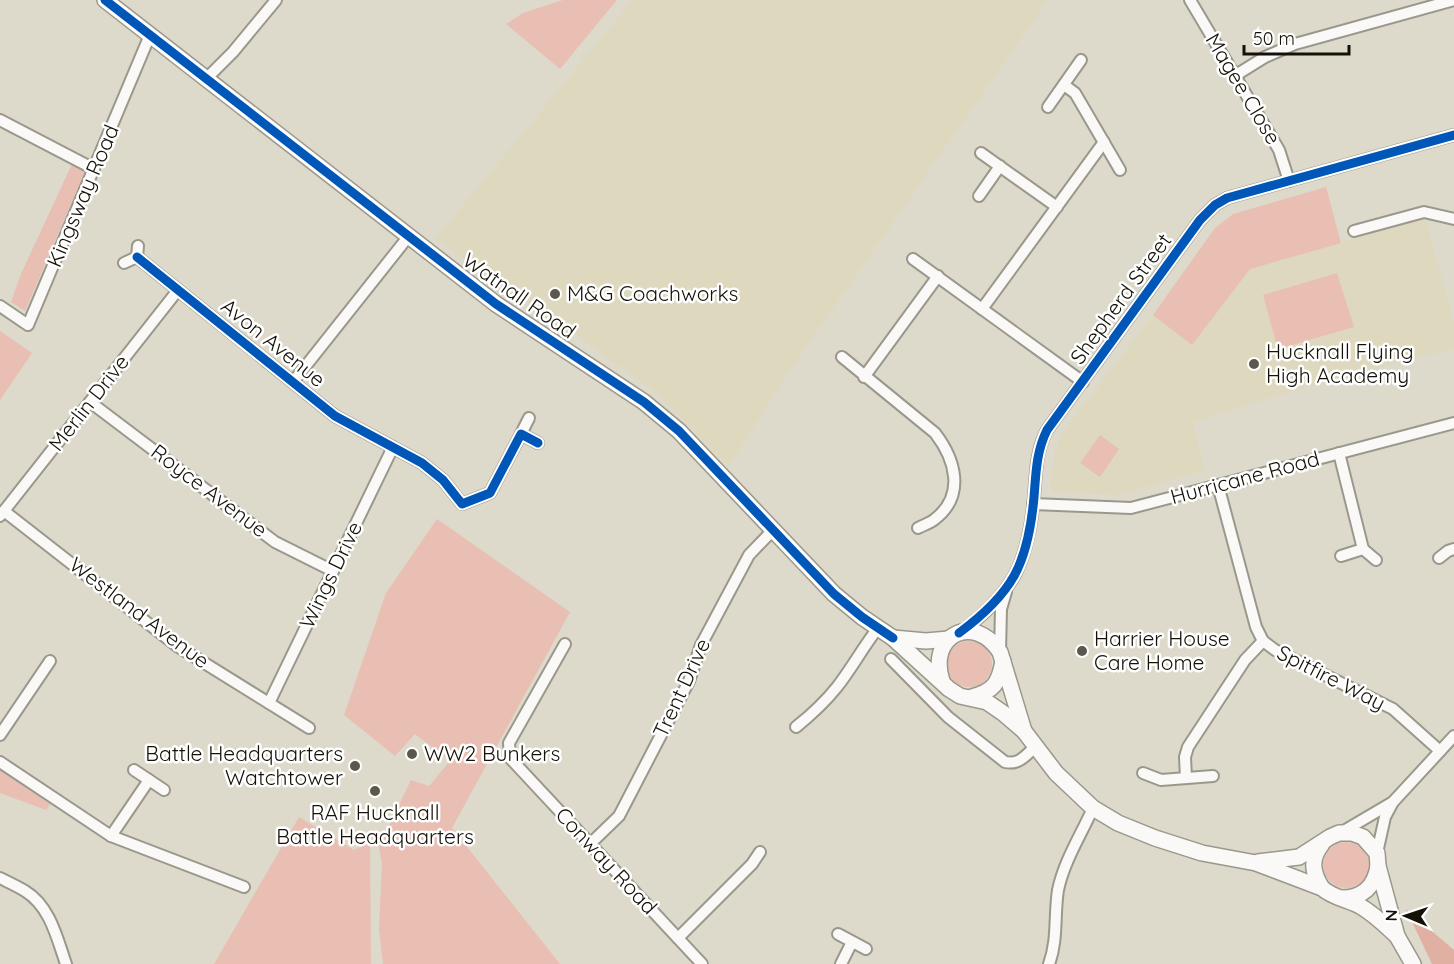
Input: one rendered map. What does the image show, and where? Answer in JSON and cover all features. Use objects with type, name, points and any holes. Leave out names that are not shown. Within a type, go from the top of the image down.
[{"type":"main road","name":"Watnall Road","points":[[105,0],[511,315],[644,402],[679,431],[834,594],[893,638],[949,689],[960,696],[987,702],[1024,731]]},
{"type":"main road","name":"Watnall Road","points":[[893,638],[926,641],[971,631],[982,634],[993,641],[1001,657],[1024,731],[1056,773],[1093,808],[1118,823],[1155,838],[1202,853],[1256,863],[1322,888],[1359,905],[1397,936]]},
{"type":"main road","points":[[942,681],[937,668],[938,658],[941,648],[954,636]]},
{"type":"main road","points":[[972,697],[992,688],[1000,676],[1001,657]]},
{"type":"main road","name":"Watnall Road","points":[[1256,863],[1299,857],[1340,833]]},
{"type":"main road","points":[[1338,897],[1353,898],[1371,887],[1376,878],[1378,860],[1363,837],[1352,833],[1340,833]]},
{"type":"main road","points":[[1322,888],[1314,876],[1313,864],[1316,851],[1323,841]]},
{"type":"main road","name":"Watnall Road","points":[[1378,860],[1397,936],[1413,964]]},
{"type":"street","points":[[206,79],[233,52],[276,0]]},
{"type":"street","name":"Magee Close","points":[[1190,0],[1280,150],[1289,181]]},
{"type":"street","points":[[1236,75],[1266,57],[1295,44],[1454,0]]},
{"type":"street","name":"Kingsway Road","points":[[0,306],[28,325],[150,35]]},
{"type":"street","points":[[1048,107],[1081,60]]},
{"type":"street","points":[[1064,85],[1075,93],[1120,170]]},
{"type":"street","points":[[0,120],[94,169]]},
{"type":"street","name":"Shepherd Street","points":[[954,636],[984,615],[1007,588],[1021,565],[1029,541],[1037,457],[1047,430],[1200,220],[1215,205],[1227,198],[1454,135]]},
{"type":"street","points":[[982,309],[1104,142]]},
{"type":"street","points":[[981,153],[1057,207]]},
{"type":"street","points":[[979,196],[1000,166]]},
{"type":"street","points":[[1354,231],[1424,213],[1454,219]]},
{"type":"street","points":[[292,382],[408,237]]},
{"type":"street","name":"Avon Avenue","points":[[124,264],[138,252],[178,290],[335,416],[422,463],[443,480],[462,504],[490,493],[521,434]]},
{"type":"street","points":[[914,259],[1083,381]]},
{"type":"street","points":[[864,377],[938,276]]},
{"type":"street","name":"Merlin Drive","points":[[2,514],[178,290]]},
{"type":"street","points":[[842,357],[935,433],[946,448],[953,465],[955,486],[947,506],[935,520],[918,528]]},
{"type":"street","name":"Royce Avenue","points":[[90,402],[275,542],[333,571]]},
{"type":"street","points":[[529,418],[521,434],[538,443]]},
{"type":"street","name":"Hurricane Road","points":[[1033,504],[1131,508],[1454,423]]},
{"type":"street","name":"Wings Drive","points":[[269,703],[393,447]]},
{"type":"street","points":[[1340,453],[1363,549],[1376,560]]},
{"type":"street","name":"Spitfire Way","points":[[1218,485],[1256,627],[1263,641],[1275,650],[1393,709],[1440,751]]},
{"type":"street","name":"Westland Avenue","points":[[2,514],[177,646],[309,728]]},
{"type":"street","name":"Trent Drive","points":[[590,844],[619,816],[689,681],[701,645],[743,566],[749,555],[773,530]]},
{"type":"street","points":[[1341,556],[1363,549]]},
{"type":"street","points":[[1438,558],[1454,549]]},
{"type":"street","name":"Shepherd Street","points":[[1001,657],[1001,609],[1007,588]]},
{"type":"street","points":[[796,727],[815,712],[838,686],[878,628]]},
{"type":"street","points":[[1186,778],[1185,757],[1188,747],[1245,660],[1263,641]]},
{"type":"street","name":"Conway Road","points":[[565,644],[509,743],[510,758],[702,964]]},
{"type":"street","points":[[891,659],[948,717],[1005,762],[1012,764],[1020,761],[1035,747]]},
{"type":"street","points":[[0,735],[50,661]]},
{"type":"street","points":[[1378,860],[1385,817],[1393,802],[1454,736]]},
{"type":"street","points":[[0,762],[111,836],[244,887]]},
{"type":"street","points":[[134,770],[164,790]]},
{"type":"street","points":[[1143,772],[1161,780],[1213,776]]},
{"type":"street","points":[[111,836],[149,780]]},
{"type":"street","points":[[1340,833],[1393,802]]},
{"type":"street","points":[[1049,964],[1056,933],[1058,889],[1064,868],[1093,808]]},
{"type":"street","points":[[678,938],[752,864],[760,852]]},
{"type":"street","points":[[0,878],[26,891],[37,900],[53,925],[66,964]]},
{"type":"street","points":[[838,934],[866,950]]},
{"type":"street","points":[[841,964],[852,942]]},
{"type":"shaded area","points":[[563,0],[617,0],[560,69],[506,24],[523,13]]},
{"type":"shaded area","points":[[633,0],[1048,0],[784,379],[729,466],[654,391],[435,239]]},
{"type":"shaded area","points":[[72,164],[85,171],[25,311],[11,302],[21,274]]},
{"type":"shaded area","points":[[1326,187],[1341,243],[1250,269],[1192,345],[1153,315],[1215,228],[1233,214]]},
{"type":"shaded area","name":"Hucknall Flying High Academy","points":[[1425,218],[1454,322],[1454,349],[1332,379],[1193,422],[1205,470],[1118,495],[1054,492],[1050,488],[1055,451],[1061,435],[1153,315],[1192,345],[1250,269]]},
{"type":"shaded area","points":[[1337,273],[1354,327],[1278,349],[1263,295]]},
{"type":"shaded area","points":[[0,331],[32,353],[0,400]]},
{"type":"shaded area","points":[[1100,435],[1119,449],[1100,477],[1080,463]]},
{"type":"shaded area","points":[[437,519],[570,612],[452,828],[560,964],[383,964],[379,929],[382,863],[377,838],[385,834],[411,780],[429,786],[450,761],[415,734],[395,756],[344,715],[386,593]]},
{"type":"shaded area","points":[[974,641],[986,647],[991,655],[991,673],[986,681],[978,686],[964,687],[952,681],[947,673],[946,659],[952,647],[960,642]]},
{"type":"shaded area","points":[[0,770],[50,804],[46,810],[0,793]]},
{"type":"shaded area","points":[[299,817],[354,850],[370,842],[371,964],[214,964]]},
{"type":"shaded area","points":[[1346,842],[1362,849],[1369,865],[1362,881],[1346,888],[1330,881],[1323,865],[1330,849]]},
{"type":"shaded area","points":[[1406,909],[1454,950],[1454,964],[1432,964]]},
{"type":"cycle path","points":[[105,0],[496,304],[644,402],[679,431],[834,594],[893,638]]},
{"type":"cycle path","points":[[959,633],[993,604],[1005,590],[1022,559],[1031,520],[1039,455],[1047,430],[1200,220],[1215,205],[1227,198],[1454,135]]},
{"type":"cycle path","points":[[137,257],[335,416],[422,463],[443,480],[462,504],[490,493],[521,434],[538,443]]},
{"type":"place","name":"M&G Coachworks","points":[[555,294]]},
{"type":"place","name":"Hucknall Flying High Academy","points":[[1254,364]]},
{"type":"place","name":"Harrier House Care Home","points":[[1082,651]]},
{"type":"place","name":"WW2 Bunkers","points":[[412,754]]},
{"type":"place","name":"Battle Headquarters Watchtower","points":[[355,766]]},
{"type":"place","name":"RAF Hucknall Battle Headquarters","points":[[375,791]]}]
